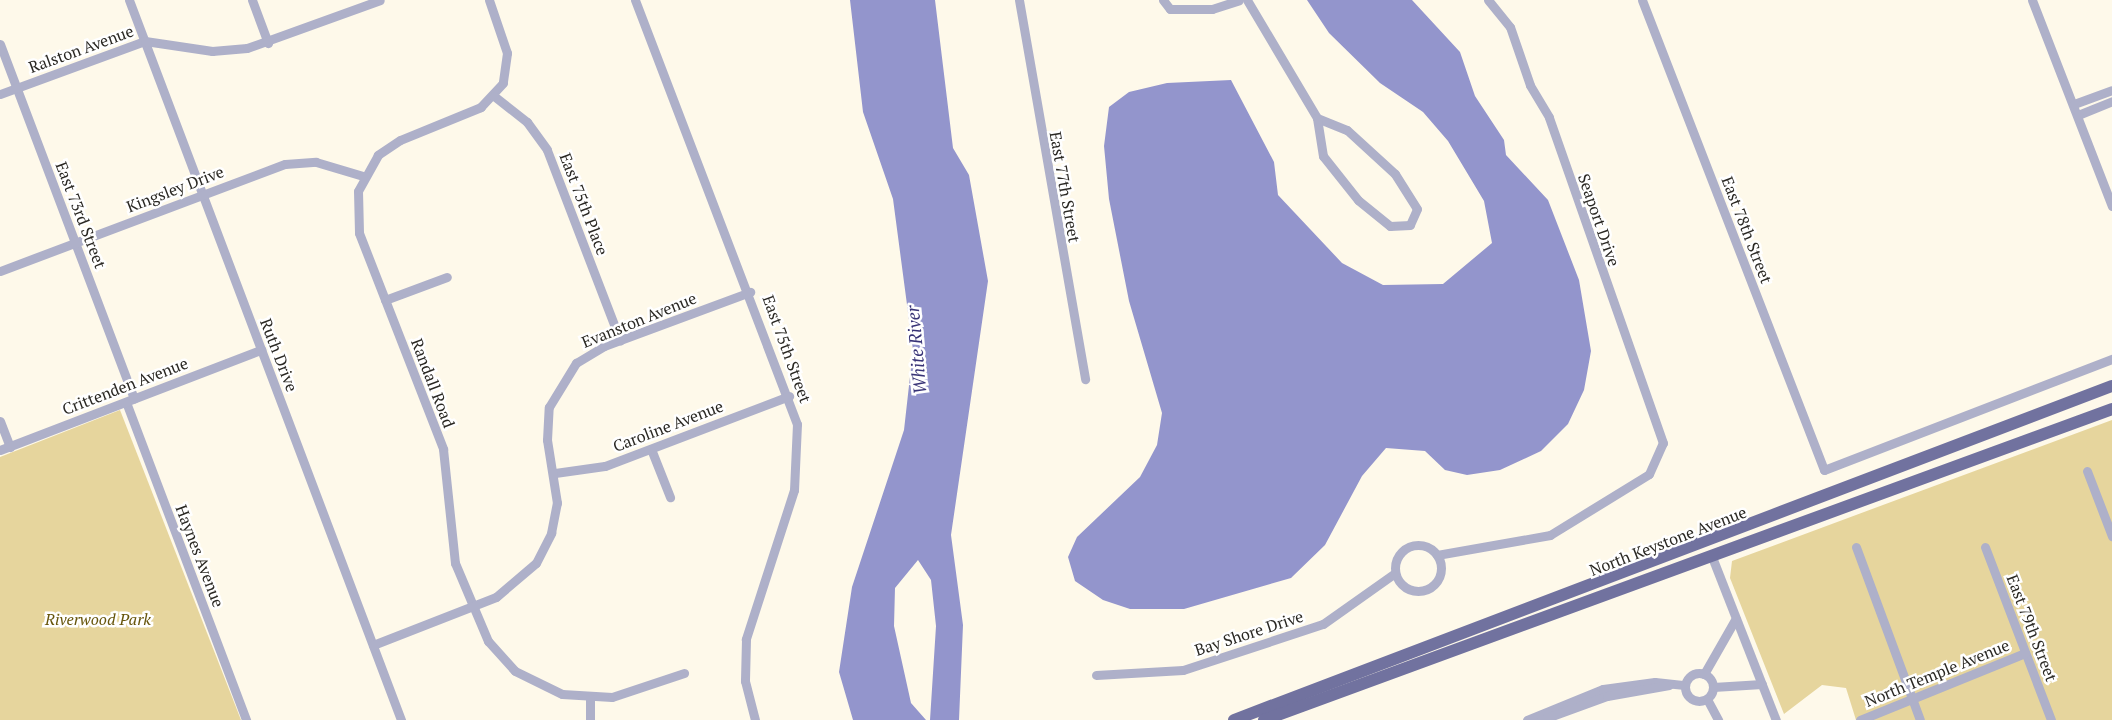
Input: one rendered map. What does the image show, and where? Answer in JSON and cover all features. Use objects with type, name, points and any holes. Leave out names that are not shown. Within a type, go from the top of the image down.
[{"type":"main road","name":"North Keystone Avenue","points":[[1234,720],[2112,386]]},
{"type":"main road","name":"North Keystone Avenue","points":[[1264,720],[2112,409]]},
{"type":"street","name":"Ruth Drive","points":[[129,0],[201,195],[402,720]]},
{"type":"street","points":[[252,0],[268,43]]},
{"type":"street","points":[[363,176],[396,141],[494,96],[505,76],[507,53],[489,0]]},
{"type":"street","name":"East 75th Street","points":[[635,0],[789,396],[798,435],[797,474],[746,639],[746,681],[754,720]]},
{"type":"street","name":"East 77th Street","points":[[1019,0],[1085,379]]},
{"type":"street","points":[[1163,0],[1170,9],[1212,9],[1239,0]]},
{"type":"street","points":[[1246,0],[1317,118],[1323,156],[1358,200],[1390,226],[1410,225],[1417,209],[1395,174],[1347,130],[1317,118]]},
{"type":"street","name":"Seaport Drive","points":[[1488,0],[1510,27],[1530,85],[1549,117],[1573,197],[1662,436],[1660,459]]},
{"type":"street","name":"East 78th Street","points":[[1642,0],[1824,470],[2112,358]]},
{"type":"street","points":[[2032,0],[2112,206]]},
{"type":"street","name":"Ralston Avenue","points":[[0,94],[145,41],[212,51],[268,43],[375,1]]},
{"type":"street","name":"East 73rd Street","points":[[0,44],[76,243],[130,400]]},
{"type":"street","points":[[2074,104],[2112,90]]},
{"type":"street","name":"East 75th Place","points":[[494,96],[527,122],[547,150],[620,340]]},
{"type":"street","points":[[2078,115],[2112,102]]},
{"type":"street","name":"Kingsley Drive","points":[[0,271],[201,195],[296,162],[363,176]]},
{"type":"street","name":"Randall Road","points":[[363,176],[356,218],[443,449],[450,540],[471,608],[488,641],[515,671],[544,688],[590,698],[624,694],[684,673]]},
{"type":"street","points":[[385,300],[447,277]]},
{"type":"street","name":"Evanston Avenue","points":[[373,645],[471,608],[509,590],[540,556],[554,522],[555,472],[547,422],[556,390],[579,361],[620,340],[750,292]]},
{"type":"street","name":"Crittenden Avenue","points":[[0,450],[261,350]]},
{"type":"street","name":"Caroline Avenue","points":[[555,472],[605,466],[789,396]]},
{"type":"street","name":"Haynes Avenue","points":[[130,400],[246,720]]},
{"type":"street","points":[[0,421],[10,447]]},
{"type":"street","points":[[651,449],[670,497]]},
{"type":"street","name":"Bay Shore Drive","points":[[1096,675],[1183,670],[1323,624],[1395,573],[1396,559],[1409,546],[1426,546],[1437,555],[1544,537],[1649,474],[1660,459]]},
{"type":"street","points":[[2087,471],[2112,536]]},
{"type":"street","points":[[1857,547],[1920,720]]},
{"type":"street","name":"East 79th Street","points":[[1985,547],[2051,720]]},
{"type":"street","points":[[1395,573],[1407,588],[1428,589],[1440,574],[1437,555]]},
{"type":"street","points":[[1712,557],[1776,720]]},
{"type":"street","points":[[1704,674],[1736,618]]},
{"type":"street","name":"North Temple Avenue","points":[[1860,720],[2025,653]]},
{"type":"street","points":[[1685,685],[1690,676],[1704,674]]},
{"type":"street","points":[[1704,674],[1713,687]]},
{"type":"street","points":[[1527,720],[1603,689],[1651,682],[1669,686]]},
{"type":"street","points":[[1713,687],[1762,684]]},
{"type":"street","points":[[1541,720],[1606,696],[1685,685]]},
{"type":"street","points":[[1685,685],[1691,699],[1707,699]]},
{"type":"street","points":[[1707,699],[1713,687]]},
{"type":"street","points":[[590,698],[590,720]]},
{"type":"street","points":[[1707,699],[1718,720]]},
{"type":"green space","name":"Riverwood Park","points":[[120,410],[241,720],[0,720],[0,457]]},
{"type":"green space","points":[[2112,420],[2112,720],[1856,720],[1846,688],[1822,685],[1784,714],[1730,578],[1732,561]]},
{"type":"water","name":"White River","points":[[850,0],[935,0],[953,148],[969,175],[988,281],[951,535],[963,625],[959,720],[930,720],[936,626],[931,580],[918,560],[895,588],[894,626],[911,703],[926,720],[853,720],[839,672],[852,587],[904,430],[913,350],[893,199],[863,112]]},
{"type":"water","points":[[1307,0],[1412,0],[1460,52],[1475,96],[1504,140],[1506,155],[1548,200],[1579,280],[1591,351],[1584,390],[1568,424],[1541,451],[1500,470],[1467,475],[1445,470],[1425,451],[1386,448],[1362,476],[1325,545],[1291,578],[1184,609],[1130,609],[1103,600],[1075,581],[1068,557],[1077,537],[1140,477],[1157,445],[1162,413],[1129,301],[1109,199],[1104,146],[1109,107],[1129,92],[1167,83],[1231,80],[1274,162],[1278,195],[1342,263],[1383,285],[1443,284],[1492,243],[1484,201],[1448,141],[1423,112],[1380,83],[1329,33]]}]
